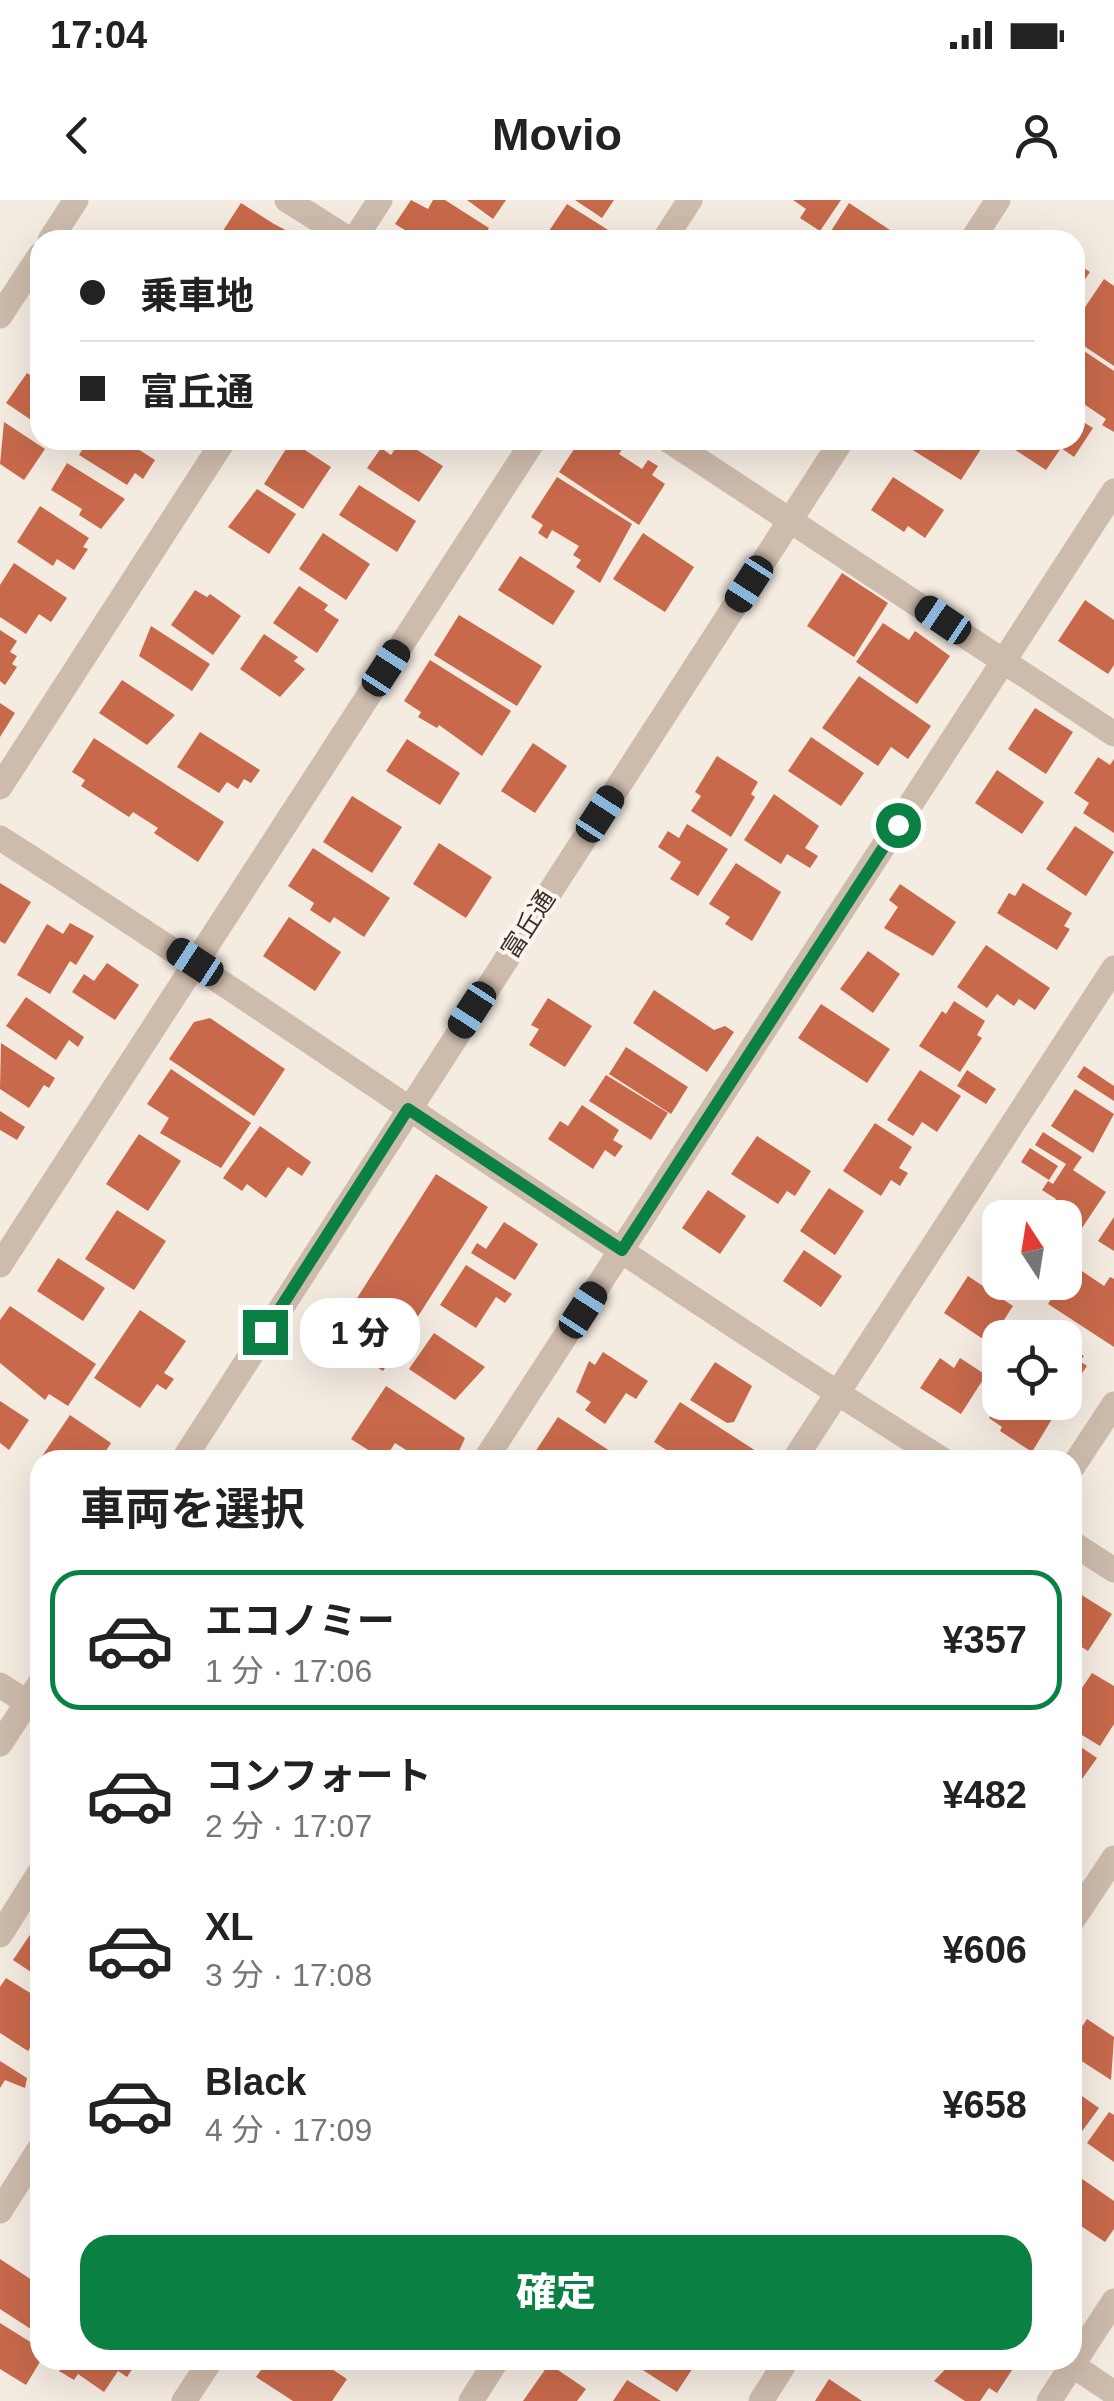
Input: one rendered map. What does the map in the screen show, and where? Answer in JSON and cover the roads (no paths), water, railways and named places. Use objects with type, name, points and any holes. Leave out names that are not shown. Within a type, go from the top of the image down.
[{"type":"street","points":[[56,230],[76,200]]},
{"type":"street","points":[[287,200],[336,230]]},
{"type":"street","points":[[359,230],[380,200]]},
{"type":"street","points":[[670,230],[690,200]]},
{"type":"street","points":[[978,230],[998,200]]},
{"type":"street","points":[[0,316],[30,270]]},
{"type":"street","points":[[0,787],[218,450]]},
{"type":"street","points":[[0,1266],[528,450]]},
{"type":"street","points":[[684,450],[1114,734]]},
{"type":"street","name":"富丘通","points":[[189,1450],[836,450]]},
{"type":"street","points":[[492,1450],[1114,491]]},
{"type":"street","points":[[0,838],[195,962],[408,1109],[927,1450]]},
{"type":"street","points":[[801,1450],[1114,968]]},
{"type":"street","points":[[1082,1453],[1114,1404]]},
{"type":"street","points":[[1082,1549],[1114,1570]]},
{"type":"street","points":[[0,1685],[30,1697]]},
{"type":"street","points":[[0,1744],[30,1706]]},
{"type":"street","points":[[1082,1906],[1114,1858]]},
{"type":"street","points":[[0,1935],[30,1888]]},
{"type":"street","points":[[0,2211],[30,2164]]},
{"type":"street","points":[[1082,2344],[1114,2302]]},
{"type":"street","points":[[184,2401],[204,2370]]},
{"type":"street","points":[[470,2401],[490,2370]]},
{"type":"street","points":[[760,2401],[780,2370]]},
{"type":"street","points":[[1049,2401],[1064,2370]]},
{"type":"street","points":[[1080,2370],[1114,2393]]}]
